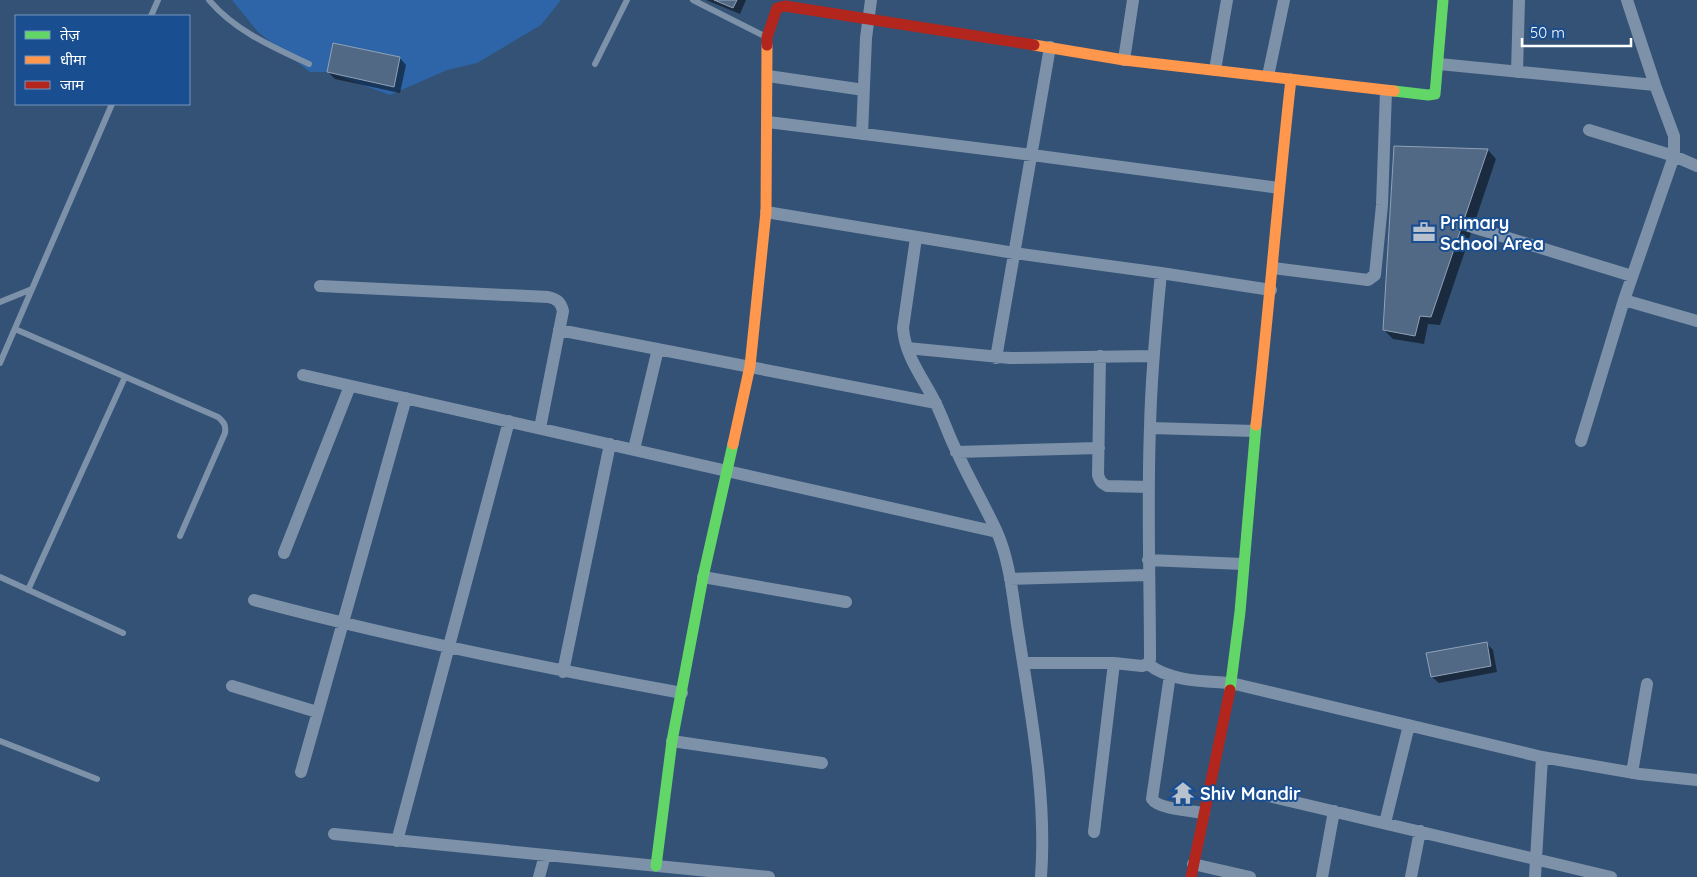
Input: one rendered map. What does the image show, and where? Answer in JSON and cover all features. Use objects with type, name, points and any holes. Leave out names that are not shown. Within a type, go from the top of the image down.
[{"type":"street","points":[[862,134],[868,19],[871,0]]},
{"type":"street","points":[[1124,60],[1133,0]]},
{"type":"street","points":[[1216,70],[1227,0]]},
{"type":"street","points":[[1268,76],[1284,0]]},
{"type":"street","points":[[656,866],[672,741],[726,470],[750,366],[766,212],[767,37],[775,11],[780,6],[1124,60],[1428,95],[1435,94],[1443,0]]},
{"type":"street","points":[[1517,72],[1519,0]]},
{"type":"street","points":[[1580,441],[1624,300],[1674,156],[1674,136],[1627,0]]},
{"type":"street","points":[[996,358],[1050,47]]},
{"type":"street","points":[[1439,64],[1655,84]]},
{"type":"street","points":[[768,76],[864,90]]},
{"type":"street","points":[[1191,877],[1231,683],[1240,612],[1255,431],[1273,268],[1278,188],[1291,80]]},
{"type":"street","points":[[1273,268],[1368,280],[1374,277],[1377,269],[1382,205],[1386,91]]},
{"type":"street","points":[[768,122],[1278,188]]},
{"type":"street","points":[[1589,130],[1674,156],[1697,166]]},
{"type":"street","points":[[766,212],[916,238],[1271,290]]},
{"type":"street","points":[[1466,224],[1632,276]]},
{"type":"street","points":[[916,238],[903,328],[904,340],[936,403],[956,452],[997,532],[1010,579],[1024,663],[1043,832],[1041,877]]},
{"type":"street","points":[[1148,664],[1150,659],[1148,560],[1150,428],[1153,356],[1161,273]]},
{"type":"street","points":[[320,286],[548,297],[555,299],[562,305],[563,311],[540,428]]},
{"type":"street","points":[[1624,300],[1697,321]]},
{"type":"street","points":[[559,330],[936,403]]},
{"type":"street","points":[[907,348],[996,358],[1153,356]]},
{"type":"street","points":[[634,450],[658,349]]},
{"type":"street","points":[[1100,356],[1098,475],[1102,484],[1107,486],[1149,487]]},
{"type":"street","points":[[303,375],[997,532]]},
{"type":"street","points":[[284,553],[350,386]]},
{"type":"street","points":[[301,772],[341,623],[406,398]]},
{"type":"street","points":[[397,841],[509,421]]},
{"type":"street","points":[[1150,428],[1255,431]]},
{"type":"street","points":[[563,672],[610,444]]},
{"type":"street","points":[[956,452],[1099,448]]},
{"type":"street","points":[[1148,560],[1243,564]]},
{"type":"street","points":[[1010,579],[1148,575]]},
{"type":"street","points":[[704,577],[846,602]]},
{"type":"street","points":[[254,600],[341,623],[563,672],[682,693]]},
{"type":"street","points":[[1024,663],[1114,663],[1142,666],[1148,664]]},
{"type":"street","points":[[1094,832],[1114,663]]},
{"type":"street","points":[[1148,664],[1158,671],[1170,675],[1192,680],[1231,683],[1542,757],[1632,773],[1697,780]]},
{"type":"street","points":[[1170,675],[1152,799],[1154,803],[1161,806],[1204,814]]},
{"type":"street","points":[[1632,773],[1648,684]]},
{"type":"street","points":[[232,686],[317,712]]},
{"type":"street","points":[[1385,823],[1409,725]]},
{"type":"street","points":[[672,741],[822,763]]},
{"type":"street","points":[[1535,877],[1542,757]]},
{"type":"street","points":[[1269,796],[1611,877]]},
{"type":"street","points":[[1322,877],[1334,811]]},
{"type":"street","points":[[1411,877],[1420,831]]},
{"type":"street","points":[[334,834],[769,877]]},
{"type":"street","points":[[540,877],[545,855]]},
{"type":"street","points":[[1193,864],[1250,877]]},
{"type":"lane","points":[[151,15],[158,0]]},
{"type":"lane","points":[[209,0],[230,20],[249,34],[269,46],[309,64]]},
{"type":"lane","points":[[595,64],[627,0]]},
{"type":"lane","points":[[693,0],[767,37]]},
{"type":"lane","points":[[0,363],[112,105]]},
{"type":"lane","points":[[0,302],[32,289]]},
{"type":"lane","points":[[15,329],[218,417],[224,422],[225,433],[180,536]]},
{"type":"lane","points":[[28,590],[125,377]]},
{"type":"lane","points":[[0,577],[123,633]]},
{"type":"lane","points":[[0,741],[97,779]]},
{"type":"shaded area","points":[[232,0],[561,0],[541,25],[477,63],[447,70],[390,95],[327,72],[310,72],[258,32]]},
{"type":"building","points":[[714,0],[737,0],[733,8]]},
{"type":"building","points":[[333,43],[400,57],[394,87],[327,72]]},
{"type":"building","name":"Primary School Area","points":[[1394,146],[1488,149],[1431,317],[1420,316],[1415,336],[1383,330]]},
{"type":"building","points":[[1487,642],[1491,666],[1431,677],[1426,653]]},
{"type":"traffic: fast","points":[[1394,91],[1428,95],[1435,94],[1443,0]]},
{"type":"traffic: fast","points":[[1230,690],[1240,612],[1256,425]]},
{"type":"traffic: fast","points":[[656,866],[672,741],[703,577],[733,444]]},
{"type":"traffic: slow","points":[[733,444],[750,366],[766,212],[767,45]]},
{"type":"traffic: slow","points":[[1034,45],[1124,60],[1394,91]]},
{"type":"traffic: slow","points":[[1256,425],[1291,79]]},
{"type":"traffic: jam","points":[[767,45],[767,37],[777,8],[785,6],[1034,45]]},
{"type":"traffic: jam","points":[[1191,877],[1230,690]]},
{"type":"place","name":"Primary School Area","points":[[1424,232]]},
{"type":"place","name":"Shiv Mandir","points":[[1183,793]]}]
